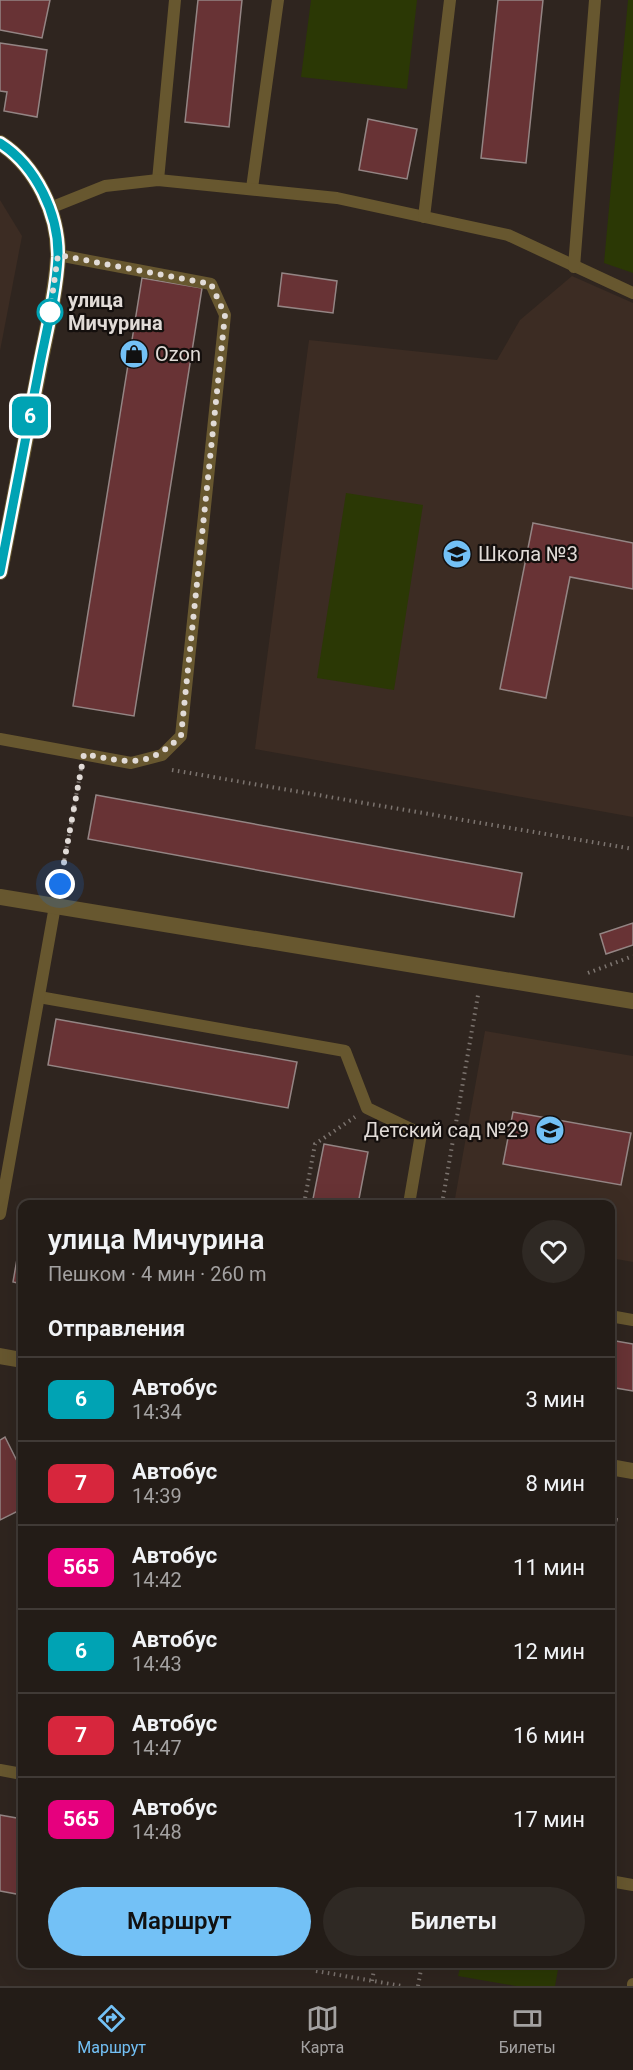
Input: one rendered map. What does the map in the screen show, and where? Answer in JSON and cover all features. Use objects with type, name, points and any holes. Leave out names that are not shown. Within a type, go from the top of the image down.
[{"type":"street","points":[[0,143],[12,151],[34,177],[50,208],[58,255],[50,312],[0,572]]},
{"type":"street","points":[[0,897],[633,1001]]},
{"type":"street","points":[[0,1356],[18,1359]]},
{"type":"street","points":[[615,1468],[633,1471]]},
{"type":"lane","points":[[158,180],[175,0]]},
{"type":"lane","points":[[252,188],[278,0]]},
{"type":"lane","points":[[424,217],[450,0]]},
{"type":"lane","points":[[574,267],[595,0]]},
{"type":"lane","points":[[50,208],[105,186],[158,180],[337,198],[508,236],[633,293]]},
{"type":"lane","points":[[0,739],[131,763],[162,755],[181,736],[225,315],[211,284],[58,255]]},
{"type":"lane","points":[[0,1214],[56,906]]},
{"type":"lane","points":[[39,997],[345,1051],[367,1108],[421,1134],[410,1200]]},
{"type":"lane","points":[[615,1317],[633,1320]]},
{"type":"lane","points":[[0,1770],[18,1773]]},
{"type":"lane","points":[[615,1882],[633,1886]]},
{"type":"path","points":[[56,906],[84,754]]},
{"type":"path","points":[[166,769],[633,849]]},
{"type":"path","points":[[443,1200],[481,976]]},
{"type":"path","points":[[305,1200],[315,1143],[367,1108]]},
{"type":"path","points":[[372,1981],[375,1968]]},
{"type":"path","points":[[418,1986],[421,1968]]},
{"type":"path","points":[[316,1971],[402,1986]]},
{"type":"shaded area","points":[[0,200],[22,236],[0,351]]},
{"type":"shaded area","name":"Школа №3","points":[[572,276],[633,303],[633,817],[255,749],[309,340],[497,360],[520,320]]},
{"type":"shaded area","name":"Детский сад №29","points":[[485,1031],[633,1056],[633,1262],[615,1259],[615,1200],[455,1200]]},
{"type":"green space","points":[[311,0],[417,0],[407,89],[301,77]]},
{"type":"green space","points":[[628,0],[633,0],[633,273],[604,263]]},
{"type":"green space","points":[[346,493],[423,505],[394,690],[317,678]]},
{"type":"green space","points":[[460,1968],[558,1968],[555,1986],[516,1986],[458,1976]]},
{"type":"building","points":[[0,0],[50,0],[42,38],[0,30]]},
{"type":"building","points":[[198,0],[242,0],[229,127],[185,122]]},
{"type":"building","points":[[498,0],[543,0],[526,163],[481,158]]},
{"type":"building","points":[[0,43],[47,50],[37,117],[4,111],[7,92],[0,91]]},
{"type":"building","points":[[368,119],[417,129],[407,179],[359,170]]},
{"type":"building","points":[[282,273],[337,281],[333,313],[278,306]]},
{"type":"building","points":[[142,278],[202,288],[134,716],[73,706]]},
{"type":"building","points":[[533,523],[633,543],[633,589],[570,577],[546,698],[500,689]]},
{"type":"building","points":[[96,795],[522,873],[514,917],[88,839]]},
{"type":"building","points":[[633,923],[633,945],[606,954],[600,934]]},
{"type":"building","points":[[56,1019],[297,1062],[288,1108],[48,1065]]},
{"type":"building","points":[[513,1112],[631,1133],[621,1185],[503,1164]]},
{"type":"building","points":[[324,1144],[368,1152],[359,1200],[313,1200]]},
{"type":"building","points":[[18,1253],[18,1283],[13,1282]]},
{"type":"building","points":[[615,1341],[633,1344],[633,1391],[615,1388]]},
{"type":"building","points":[[5,1437],[18,1463],[18,1511],[0,1520],[0,1440]]},
{"type":"building","points":[[0,1815],[18,1818],[18,1894],[0,1891]]},
{"type":"bus line","name":"6","points":[[0,143],[12,151],[34,177],[50,208],[58,255],[50,312],[0,572]]},
{"type":"place","name":"улица Мичурина","points":[[50,312]]},
{"type":"place","name":"Ozon","points":[[134,354]]},
{"type":"place","name":"Школа №3","points":[[457,554]]},
{"type":"place","name":"Детский сад №29","points":[[550,1130]]},
{"type":"route","points":[[50,312],[58,255],[211,284],[225,315],[181,736],[162,755],[131,763],[84,754],[60,884]]}]
